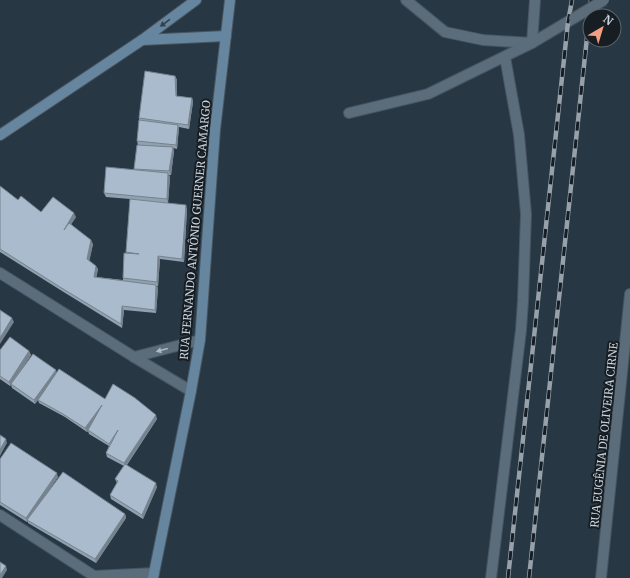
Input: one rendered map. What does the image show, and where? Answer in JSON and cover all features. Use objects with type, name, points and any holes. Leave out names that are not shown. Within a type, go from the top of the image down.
[{"type":"street","points":[[0,135],[142,40],[196,0]]},
{"type":"street","name":"RUA FERNANDO ANTÔNIO GUERNER CAMARGO","points":[[154,575],[200,340],[215,130],[230,0]]},
{"type":"street","points":[[406,0],[445,32],[483,40],[532,43]]},
{"type":"street","points":[[532,43],[535,0]]},
{"type":"street","points":[[349,113],[428,94],[532,43],[604,0]]},
{"type":"street","points":[[142,40],[226,36]]},
{"type":"street","points":[[491,578],[521,330],[526,214],[519,135],[505,57]]},
{"type":"street","points":[[0,273],[134,357],[191,390]]},
{"type":"street","name":"RUA EUGÊNIA DE OLIVEIRA CIRNE","points":[[601,578],[630,294]]},
{"type":"street","points":[[134,357],[200,340]]},
{"type":"street","points":[[0,515],[95,577],[154,575]]},
{"type":"building","points":[[145,71],[175,76],[176,96],[192,98],[188,125],[139,118]]},
{"type":"building","points":[[139,120],[178,125],[176,145],[137,141]]},
{"type":"building","points":[[137,145],[173,147],[169,171],[134,169]]},
{"type":"building","points":[[106,167],[168,173],[167,199],[104,193]]},
{"type":"building","points":[[0,186],[18,200],[21,196],[41,212],[53,197],[74,213],[64,230],[69,223],[91,240],[87,259],[96,266],[94,277],[156,285],[155,310],[122,306],[121,324],[0,249]]},
{"type":"building","points":[[130,199],[186,205],[182,259],[158,256],[157,282],[123,278],[124,253],[139,254],[126,252]]},
{"type":"building","points":[[0,310],[12,318],[0,338]]},
{"type":"building","points":[[10,337],[29,351],[9,382],[0,376],[0,350]]},
{"type":"building","points":[[33,354],[56,370],[34,400],[11,384]]},
{"type":"building","points":[[59,369],[105,399],[113,384],[135,398],[156,415],[124,463],[106,453],[118,430],[109,444],[88,430],[102,405],[85,428],[38,400]]},
{"type":"building","points":[[0,435],[6,439],[0,450]]},
{"type":"building","points":[[11,443],[57,473],[26,518],[0,502],[0,459]]},
{"type":"building","points":[[125,464],[156,483],[142,515],[110,495],[118,481],[115,479]]},
{"type":"building","points":[[63,472],[125,514],[95,559],[27,520]]},
{"type":"building","points":[[0,562],[6,566],[0,575]]},
{"type":"railway","points":[[508,578],[568,22],[572,0]]},
{"type":"railway","points":[[529,578],[591,0]]}]
